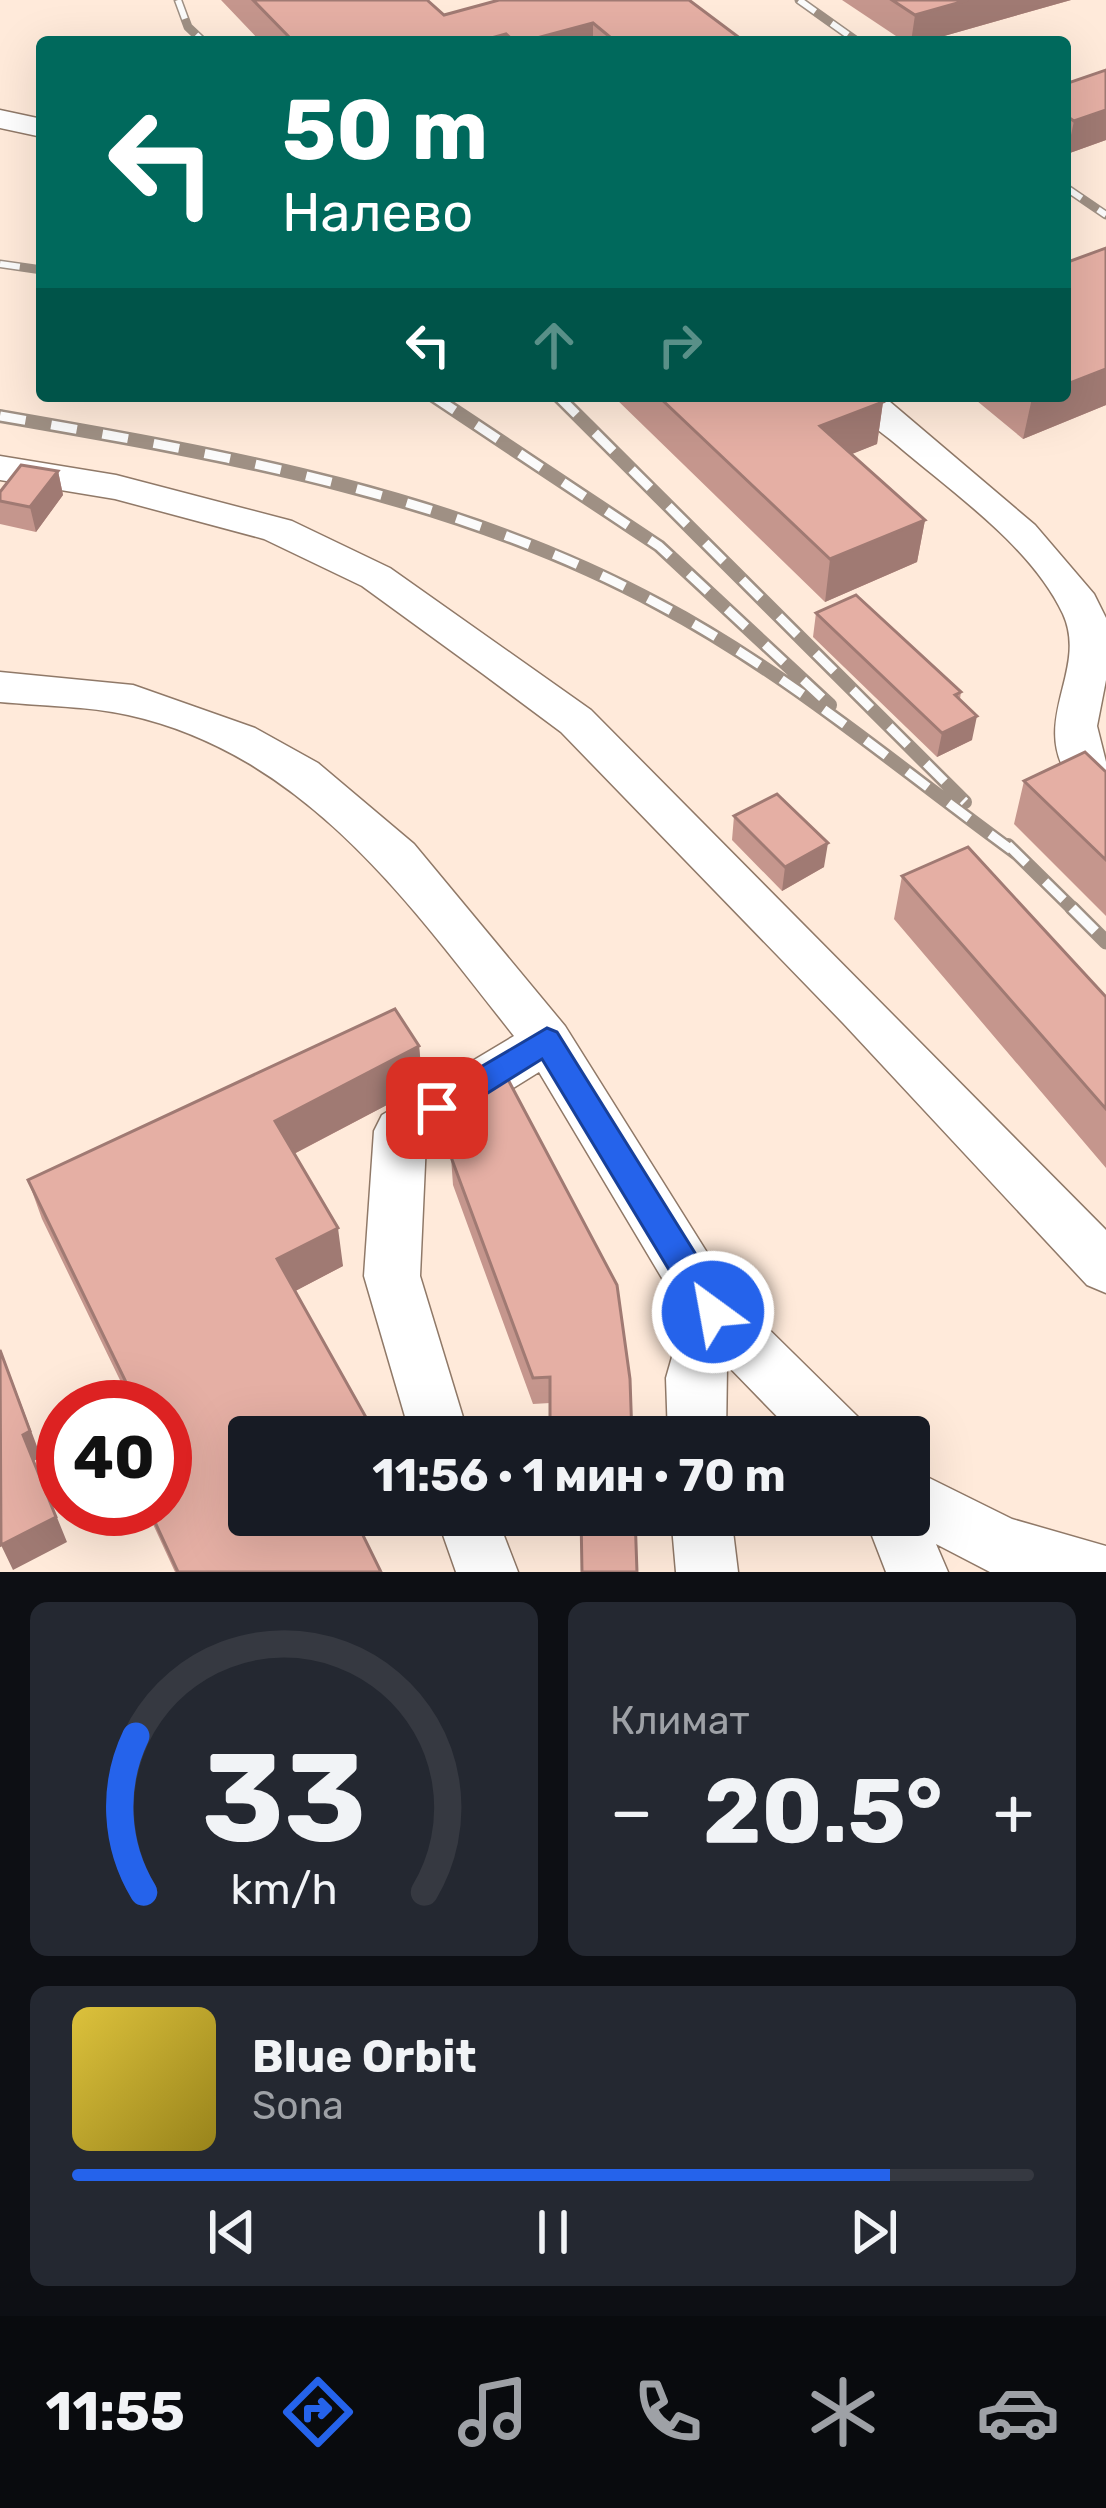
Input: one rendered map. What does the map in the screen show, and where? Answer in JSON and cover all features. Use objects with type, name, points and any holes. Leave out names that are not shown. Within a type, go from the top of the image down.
[{"type":"street","points":[[0,119],[36,127]]},
{"type":"street","points":[[868,402],[1036,550],[1073,593],[1089,624],[1087,674],[1072,721],[1076,746],[1106,792]]},
{"type":"street","points":[[0,468],[116,487],[278,530],[376,578],[576,721],[861,1009],[1106,1268]]},
{"type":"street","points":[[0,686],[155,707],[238,739],[302,775],[398,856],[547,1041],[713,1312],[816,1416]]},
{"type":"street","points":[[434,1416],[392,1276],[400,1131],[547,1041]]},
{"type":"street","points":[[696,1416],[695,1378],[713,1312]]},
{"type":"street","points":[[930,1508],[1003,1547],[1095,1572]]},
{"type":"street","points":[[474,1536],[487,1572]]},
{"type":"street","points":[[703,1536],[706,1572]]},
{"type":"street","points":[[902,1536],[917,1572]]},
{"type":"building","points":[[253,0],[427,0],[444,15],[499,0],[689,0],[737,36],[609,36],[593,23],[544,36],[288,36]]},
{"type":"building","points":[[892,0],[968,0],[915,15]]},
{"type":"building","points":[[1106,70],[1106,110],[1071,119],[1071,82]]},
{"type":"building","points":[[1106,248],[1106,369],[1071,383],[1071,261]]},
{"type":"building","points":[[664,402],[883,402],[820,426],[925,520],[830,559]]},
{"type":"building","points":[[21,465],[58,471],[30,507],[0,501],[0,492]]},
{"type":"building","points":[[856,595],[961,692],[955,695],[977,716],[942,733],[816,613]]},
{"type":"building","points":[[1085,752],[1106,772],[1106,860],[1024,781]]},
{"type":"building","points":[[777,794],[828,843],[785,867],[734,816]]},
{"type":"building","points":[[968,847],[1106,997],[1106,1109],[902,876]]},
{"type":"building","points":[[395,1009],[419,1046],[275,1121],[338,1228],[277,1259],[365,1416],[228,1416],[228,1536],[363,1536],[381,1572],[178,1572],[161,1536],[192,1536],[192,1380],[125,1380],[28,1180]]},
{"type":"building","points":[[503,1070],[617,1285],[631,1416],[550,1416],[550,1377],[533,1378],[451,1157],[481,1148],[458,1098]]},
{"type":"building","points":[[0,1350],[30,1431],[23,1435],[36,1467],[36,1527],[1,1545]]},
{"type":"building","points":[[581,1536],[636,1536],[637,1572],[582,1572]]},
{"type":"railway","points":[[178,0],[188,27],[198,36]]},
{"type":"railway","points":[[799,0],[850,36]]},
{"type":"railway","points":[[1071,191],[1106,215]]},
{"type":"railway","points":[[0,264],[36,269]]},
{"type":"railway","points":[[442,402],[659,546],[830,705]]},
{"type":"railway","points":[[564,402],[965,802]]},
{"type":"railway","points":[[0,416],[338,484],[421,507],[583,567],[660,605],[753,661],[1017,854]]},
{"type":"railway","points":[[1008,845],[1075,911]]},
{"type":"railway","points":[[1072,908],[1075,911]]},
{"type":"railway","points":[[1075,911],[1106,942]]},
{"type":"route","points":[[437,1108],[547,1041],[713,1312]]}]
